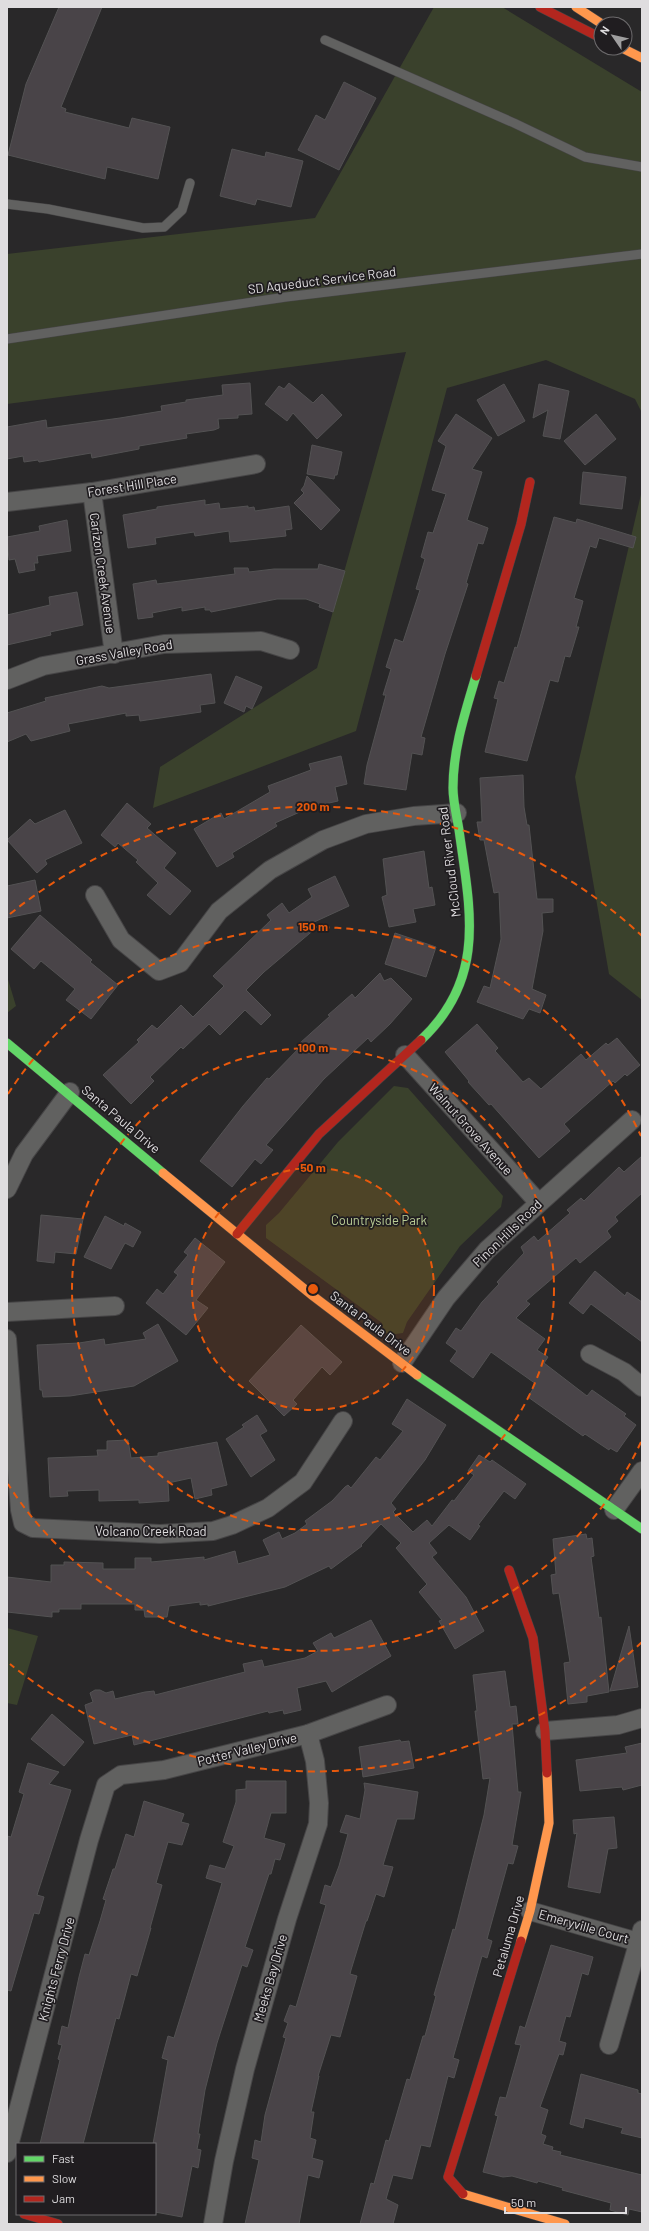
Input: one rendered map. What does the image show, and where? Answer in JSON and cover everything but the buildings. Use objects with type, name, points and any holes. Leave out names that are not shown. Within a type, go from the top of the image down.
[{"type":"main road","points":[[540,7],[593,34]]},
{"type":"main road","points":[[576,7],[593,18]]},
{"type":"main road","points":[[633,44],[642,50]]},
{"type":"main road","points":[[633,54],[642,58]]},
{"type":"main road","name":"McCloud River Road","points":[[237,1234],[319,1134],[405,1055],[444,1014],[464,975],[469,953],[470,910],[453,789],[456,745],[520,530],[530,482]]},
{"type":"main road","name":"Santa Paula Drive","points":[[7,1042],[70,1092],[237,1234],[358,1332],[642,1529]]},
{"type":"main road","name":"Petaluma Drive","points":[[509,1570],[533,1638],[545,1731],[549,1823],[530,1910],[448,2177],[464,2196],[565,2224]]},
{"type":"main road","points":[[27,2215],[58,2224]]},
{"type":"street","name":"Forest Hill Place","points":[[7,502],[92,492],[256,464]]},
{"type":"street","name":"Carizon Creek Avenue","points":[[92,492],[114,654]]},
{"type":"street","name":"Grass Valley Road","points":[[7,680],[43,666],[164,644],[190,642],[262,642],[290,650]]},
{"type":"street","points":[[95,895],[121,940],[159,971],[180,963],[219,910],[270,870],[323,840],[366,824],[414,816],[457,813]]},
{"type":"street","name":"Walnut Grove Avenue","points":[[405,1055],[538,1202]]},
{"type":"street","points":[[7,1189],[24,1154],[70,1092]]},
{"type":"street","name":"Pinon Hills Road","points":[[402,1363],[446,1298],[487,1250],[538,1202],[632,1120]]},
{"type":"street","points":[[7,1312],[114,1306]]},
{"type":"street","name":"Volcano Creek Road","points":[[7,1339],[20,1510],[23,1523],[33,1528],[160,1534],[213,1531],[268,1508],[302,1482],[343,1421]]},
{"type":"street","points":[[590,1354],[624,1372],[642,1387]]},
{"type":"street","points":[[614,1510],[642,1471]]},
{"type":"street","name":"Potter Valley Drive","points":[[106,1785],[122,1775],[164,1770],[308,1734],[387,1705]]},
{"type":"street","points":[[545,1731],[618,1725],[642,1718]]},
{"type":"street","name":"Meeks Bay Drive","points":[[214,2224],[224,2161],[245,2069],[286,1919],[318,1824],[319,1803],[315,1761],[308,1734]]},
{"type":"street","name":"Knights Ferry Drive","points":[[7,2153],[93,1826],[106,1785]]},
{"type":"street","name":"Emeryville Court","points":[[530,1910],[640,1936],[609,2045]]},
{"type":"lane","points":[[325,40],[514,122],[585,157],[642,167]]},
{"type":"lane","points":[[7,204],[48,209],[143,228],[164,227],[182,210],[190,183]]},
{"type":"lane","name":"SD Aqueduct Service Road","points":[[7,339],[286,297],[642,254]]},
{"type":"green space","points":[[434,7],[502,7],[642,92],[642,413],[635,399],[546,360],[447,388],[356,731],[153,808],[160,767],[317,668],[406,352],[7,404],[7,254],[315,218]]},
{"type":"green space","points":[[642,490],[642,1000],[609,974],[575,777]]},
{"type":"green space","points":[[7,976],[16,1006],[7,1013]]},
{"type":"green space","name":"Countryside Park","points":[[394,1086],[408,1088],[503,1196],[501,1207],[460,1246],[407,1322],[403,1333],[389,1335],[384,1331],[382,1323],[266,1238],[266,1225],[279,1213],[338,1142]]},
{"type":"green space","points":[[7,1628],[38,1636],[17,1705],[7,1703]]},
{"type":"traffic: fast","points":[[421,1040],[442,1016],[456,992],[465,967],[469,942],[467,888],[454,804],[453,788],[457,745],[476,676]]},
{"type":"traffic: fast","points":[[7,1043],[163,1173]]},
{"type":"traffic: fast","points":[[417,1375],[642,1529]]},
{"type":"traffic: slow","points":[[576,7],[593,18]]},
{"type":"traffic: slow","points":[[633,54],[642,58]]},
{"type":"traffic: slow","points":[[163,1173],[313,1296],[417,1375]]},
{"type":"traffic: slow","points":[[521,1941],[530,1911],[549,1823],[547,1773]]},
{"type":"traffic: slow","points":[[463,2194],[565,2224]]},
{"type":"traffic: jam","points":[[540,7],[593,34]]},
{"type":"traffic: jam","points":[[476,676],[521,524],[530,482]]},
{"type":"traffic: jam","points":[[237,1234],[319,1134],[421,1040]]},
{"type":"traffic: jam","points":[[509,1570],[533,1638],[545,1731],[547,1773]]},
{"type":"traffic: jam","points":[[463,2194],[448,2177],[521,1941]]},
{"type":"traffic: jam","points":[[27,2215],[58,2224]]}]
